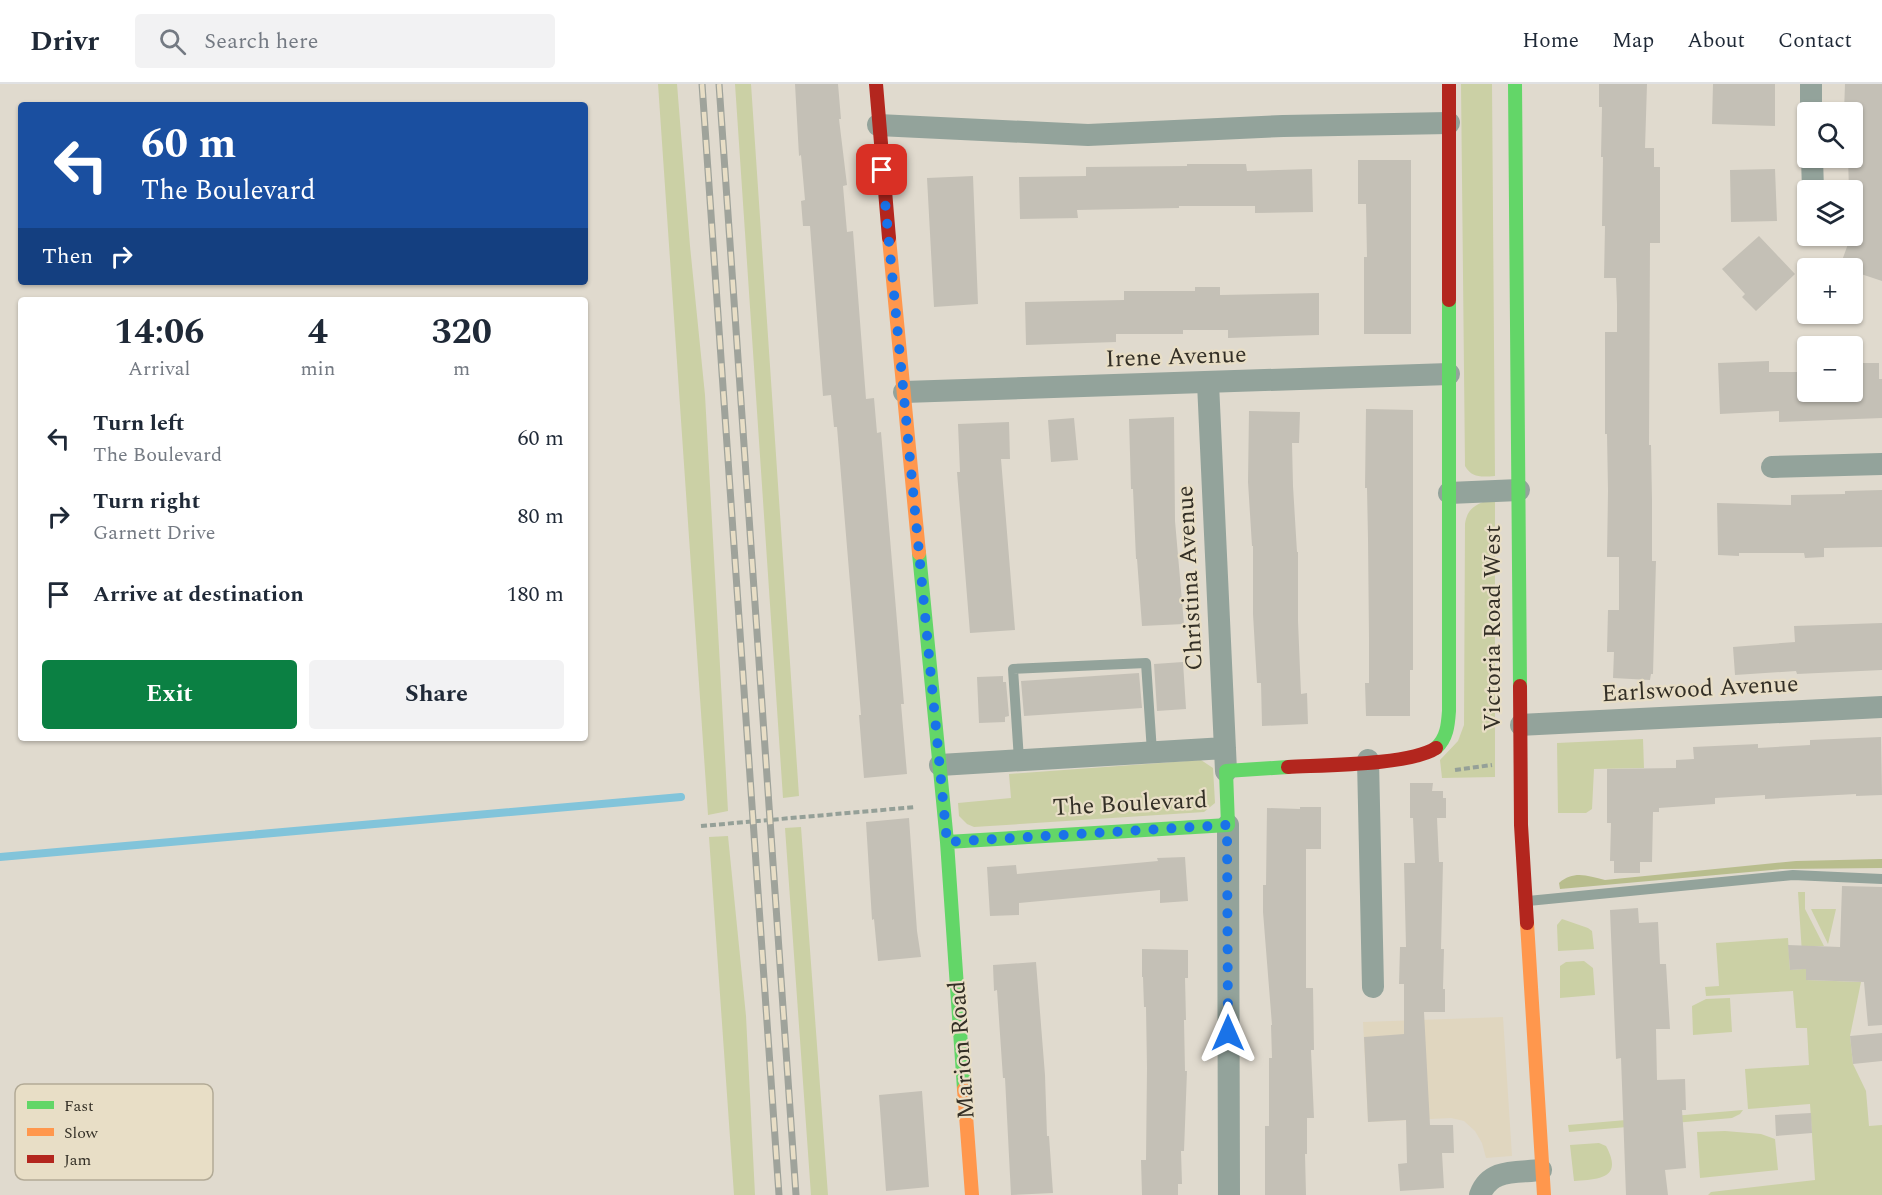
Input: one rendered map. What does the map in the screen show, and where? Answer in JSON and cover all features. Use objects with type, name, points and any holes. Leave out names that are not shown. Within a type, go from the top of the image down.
[{"type":"street","name":"Marion Road","points":[[876,84],[878,125],[944,805],[972,1195]]},
{"type":"street","name":"Victoria Road West","points":[[1426,755],[1441,746],[1449,729],[1449,84]]},
{"type":"street","name":"Victoria Road West","points":[[1515,84],[1521,825],[1544,1195]]},
{"type":"street","points":[[1811,84],[1812,102]]},
{"type":"street","points":[[878,125],[1088,135],[1283,126],[1449,123]]},
{"type":"street","name":"Irene Avenue","points":[[904,392],[1449,374]]},
{"type":"street","name":"Christina Avenue","points":[[1208,383],[1226,771]]},
{"type":"street","points":[[1772,467],[1882,464]]},
{"type":"street","points":[[1449,493],[1519,490]]},
{"type":"street","name":"Earlswood Avenue","points":[[1521,725],[1882,707]]},
{"type":"street","name":"The Boulevard","points":[[940,765],[1225,748]]},
{"type":"street","name":"The Boulevard","points":[[947,842],[1227,825],[1226,771],[1404,759],[1426,755]]},
{"type":"street","points":[[1368,760],[1373,987]]},
{"type":"street","points":[[1227,825],[1228,1195]]},
{"type":"street","points":[[1480,1195],[1487,1180],[1499,1175],[1541,1170]]},
{"type":"lane","points":[[1019,760],[1013,669],[1146,663],[1152,752]]},
{"type":"lane","points":[[1525,901],[1793,875],[1882,879]]},
{"type":"path","points":[[1426,755],[1434,772],[1521,761]]},
{"type":"path","points":[[701,826],[944,805]]},
{"type":"shaded area","points":[[1503,1017],[1512,1156],[1486,1158],[1482,1143],[1475,1131],[1464,1121],[1451,1118],[1368,1122],[1363,1022]]},
{"type":"green space","points":[[658,84],[677,84],[705,395],[728,811],[708,815]]},
{"type":"green space","points":[[735,84],[751,84],[799,796],[783,798]]},
{"type":"green space","points":[[1461,84],[1492,84],[1495,476],[1485,477],[1471,473],[1465,466]]},
{"type":"green space","points":[[1483,502],[1495,502],[1495,777],[1442,778],[1440,760],[1458,741],[1464,725],[1465,524],[1470,510]]},
{"type":"green space","points":[[1643,739],[1644,768],[1594,769],[1592,809],[1586,813],[1558,813],[1557,743]]},
{"type":"green space","points":[[1201,760],[1213,768],[1215,803],[1204,812],[974,827],[959,816],[958,803],[1011,798],[1009,774]]},
{"type":"green space","points":[[801,827],[828,1195],[811,1195],[785,828]]},
{"type":"green space","points":[[728,836],[746,1016],[755,1195],[734,1195],[709,837]]},
{"type":"green space","points":[[1882,859],[1882,868],[1782,869],[1560,889],[1559,883],[1576,875],[1605,880],[1796,861]]},
{"type":"green space","points":[[1798,892],[1805,892],[1805,909],[1824,946],[1806,946],[1806,980],[1861,982],[1850,1036],[1853,1064],[1866,1091],[1869,1126],[1882,1125],[1882,1195],[1708,1195],[1711,1192],[1815,1180],[1810,1104],[1748,1109],[1745,1069],[1809,1065],[1807,1028],[1796,1028],[1793,991],[1706,996],[1705,987],[1719,986],[1716,943],[1788,938],[1790,970],[1803,969]]},
{"type":"green space","points":[[1811,909],[1836,909],[1828,944]]},
{"type":"green space","points":[[1562,919],[1592,931],[1594,949],[1558,951],[1557,925]]},
{"type":"green space","points":[[1584,961],[1593,968],[1595,995],[1560,998],[1560,966],[1566,962]]},
{"type":"green space","points":[[1730,998],[1732,1032],[1693,1035],[1692,1006],[1706,999]]},
{"type":"green space","points":[[1743,1110],[1732,1118],[1569,1132],[1568,1125]]},
{"type":"green space","points":[[1725,1131],[1761,1134],[1775,1139],[1778,1170],[1700,1178],[1697,1132]]},
{"type":"green space","points":[[1599,1143],[1606,1146],[1611,1157],[1610,1171],[1599,1178],[1574,1181],[1570,1145]]},
{"type":"building","points":[[795,84],[838,84],[841,119],[839,119],[847,185],[843,186],[847,232],[853,231],[866,399],[874,398],[877,433],[881,432],[904,704],[901,704],[907,774],[864,778],[859,715],[861,715],[837,427],[834,427],[831,395],[823,396],[810,226],[803,226],[801,201],[805,200],[801,155],[799,156]]},
{"type":"building","points":[[1599,84],[1647,84],[1645,148],[1654,148],[1654,167],[1660,167],[1660,243],[1650,243],[1649,445],[1651,445],[1652,561],[1656,561],[1653,674],[1650,680],[1613,678],[1614,652],[1607,652],[1608,610],[1619,610],[1619,557],[1607,557],[1605,332],[1617,332],[1617,304],[1616,278],[1604,278],[1602,107],[1599,107]]},
{"type":"building","points":[[1713,84],[1775,84],[1775,126],[1712,124]]},
{"type":"building","points":[[1845,84],[1882,84],[1882,281],[1863,275],[1863,258],[1843,258],[1847,246],[1863,246],[1863,180],[1849,180],[1848,168],[1863,168],[1863,102],[1844,102]]},
{"type":"building","points":[[1358,160],[1411,160],[1411,334],[1364,334],[1364,257],[1367,257],[1366,204],[1358,204]]},
{"type":"building","points":[[1187,164],[1246,164],[1247,171],[1312,169],[1313,212],[1255,213],[1255,206],[1179,206],[1179,208],[1077,210],[1078,218],[1020,219],[1019,177],[1086,176],[1086,167],[1187,166]]},
{"type":"building","points":[[1775,169],[1777,221],[1731,222],[1730,170]]},
{"type":"building","points":[[973,176],[978,304],[934,307],[927,178]]},
{"type":"building","points":[[1759,236],[1795,274],[1756,311],[1742,297],[1745,294],[1722,269]]},
{"type":"building","points":[[1195,287],[1220,287],[1220,295],[1319,293],[1319,335],[1228,338],[1228,330],[1183,330],[1183,334],[1116,334],[1116,342],[1026,345],[1025,302],[1124,300],[1124,291],[1195,291]]},
{"type":"building","points":[[1769,361],[1769,372],[1797,372],[1797,402],[1863,402],[1863,363],[1879,363],[1879,379],[1882,379],[1882,418],[1779,422],[1779,411],[1720,414],[1718,363]]},
{"type":"building","points":[[1366,409],[1413,410],[1413,670],[1410,670],[1410,716],[1366,716],[1365,683],[1369,683],[1369,638],[1367,488],[1365,488]]},
{"type":"building","points":[[1249,411],[1300,412],[1299,443],[1292,443],[1293,486],[1298,552],[1301,694],[1307,693],[1308,724],[1262,726],[1261,683],[1257,683],[1253,614],[1253,546],[1248,482]]},
{"type":"building","points":[[1174,417],[1175,521],[1184,624],[1142,626],[1133,489],[1131,489],[1129,419]]},
{"type":"building","points":[[1074,418],[1078,460],[1051,462],[1048,420]]},
{"type":"building","points":[[1009,422],[1010,459],[1001,459],[1015,630],[970,633],[957,472],[960,472],[958,424]]},
{"type":"building","points":[[1882,490],[1882,547],[1824,548],[1824,557],[1805,558],[1804,553],[1718,555],[1717,503],[1791,505],[1791,495],[1845,494],[1845,491]]},
{"type":"building","points":[[1882,623],[1882,670],[1797,674],[1796,671],[1735,675],[1733,647],[1795,642],[1794,626]]},
{"type":"building","points":[[1183,662],[1186,709],[1157,711],[1154,664]]},
{"type":"building","points":[[1139,673],[1142,708],[1024,716],[1021,681]]},
{"type":"building","points":[[1003,676],[1003,682],[1006,682],[1009,716],[1005,717],[1005,722],[979,723],[977,677]]},
{"type":"building","points":[[1881,737],[1882,795],[1856,796],[1856,794],[1765,799],[1765,795],[1715,798],[1715,804],[1659,808],[1659,812],[1653,812],[1652,862],[1640,862],[1640,873],[1614,873],[1614,861],[1610,861],[1611,823],[1607,823],[1607,769],[1676,768],[1676,760],[1694,759],[1693,747],[1758,744],[1758,748],[1810,745],[1810,740]]},
{"type":"building","points":[[1410,783],[1433,783],[1432,791],[1443,791],[1443,798],[1446,798],[1446,818],[1437,818],[1439,862],[1443,862],[1441,949],[1444,949],[1445,1012],[1424,1012],[1430,1125],[1453,1125],[1454,1153],[1442,1153],[1444,1188],[1400,1191],[1398,1164],[1407,1163],[1406,1120],[1368,1122],[1364,1037],[1404,1034],[1404,984],[1399,984],[1400,947],[1406,947],[1404,863],[1415,863],[1413,818],[1410,818]]},
{"type":"building","points":[[1300,807],[1321,807],[1321,849],[1306,849],[1306,988],[1313,988],[1314,1050],[1311,1050],[1314,1118],[1307,1118],[1306,1195],[1265,1195],[1265,1126],[1269,1126],[1269,1058],[1272,1058],[1272,1025],[1263,912],[1263,885],[1266,885],[1267,808],[1300,809]]},
{"type":"building","points":[[909,818],[921,957],[878,961],[874,919],[872,920],[866,822]]},
{"type":"building","points":[[1185,857],[1188,901],[1160,903],[1160,890],[1019,903],[1019,915],[990,916],[987,867],[1016,865],[1017,874],[1158,861],[1157,858]]},
{"type":"building","points":[[1842,886],[1882,887],[1882,1025],[1868,1026],[1864,982],[1806,980],[1806,969],[1790,970],[1788,945],[1840,947]]},
{"type":"building","points":[[1638,908],[1639,923],[1658,922],[1660,964],[1666,964],[1670,1029],[1656,1029],[1657,1080],[1685,1079],[1686,1110],[1682,1110],[1686,1168],[1665,1170],[1668,1195],[1626,1195],[1621,1058],[1616,1059],[1610,910]]},
{"type":"building","points":[[1142,949],[1188,950],[1188,978],[1185,978],[1186,1020],[1184,1020],[1185,1071],[1187,1071],[1184,1151],[1181,1151],[1182,1184],[1178,1184],[1178,1195],[1142,1195],[1141,1160],[1146,1160],[1147,1068]]},
{"type":"building","points":[[1036,962],[1045,1075],[1047,1136],[1049,1136],[1053,1193],[1011,1195],[1005,1078],[1003,1078],[993,965]]},
{"type":"building","points":[[1882,1033],[1882,1061],[1853,1064],[1850,1036]]},
{"type":"building","points":[[922,1091],[929,1187],[886,1191],[879,1095]]},
{"type":"building","points":[[1811,1113],[1812,1133],[1776,1136],[1775,1115]]},
{"type":"waterway","points":[[0,857],[681,797]]},
{"type":"railway","points":[[702,84],[779,1195]]},
{"type":"railway","points":[[719,84],[796,1195]]},
{"type":"traffic: fast","points":[[1515,84],[1520,686]]},
{"type":"traffic: fast","points":[[1436,748],[1445,736],[1449,711],[1449,300]]},
{"type":"traffic: fast","points":[[919,553],[947,842],[964,1089]]},
{"type":"traffic: fast","points":[[947,842],[1228,825],[1226,771],[1288,767]]},
{"type":"traffic: slow","points":[[889,238],[919,553]]},
{"type":"traffic: slow","points":[[1527,923],[1544,1195]]},
{"type":"traffic: slow","points":[[964,1089],[972,1195]]},
{"type":"traffic: jam","points":[[876,84],[889,238]]},
{"type":"traffic: jam","points":[[1449,84],[1449,300]]},
{"type":"traffic: jam","points":[[1520,686],[1521,825],[1527,923]]},
{"type":"traffic: jam","points":[[1288,767],[1387,761],[1424,754],[1436,748]]},
{"type":"route","points":[[882,170],[947,842],[1227,825],[1228,1033]]}]
